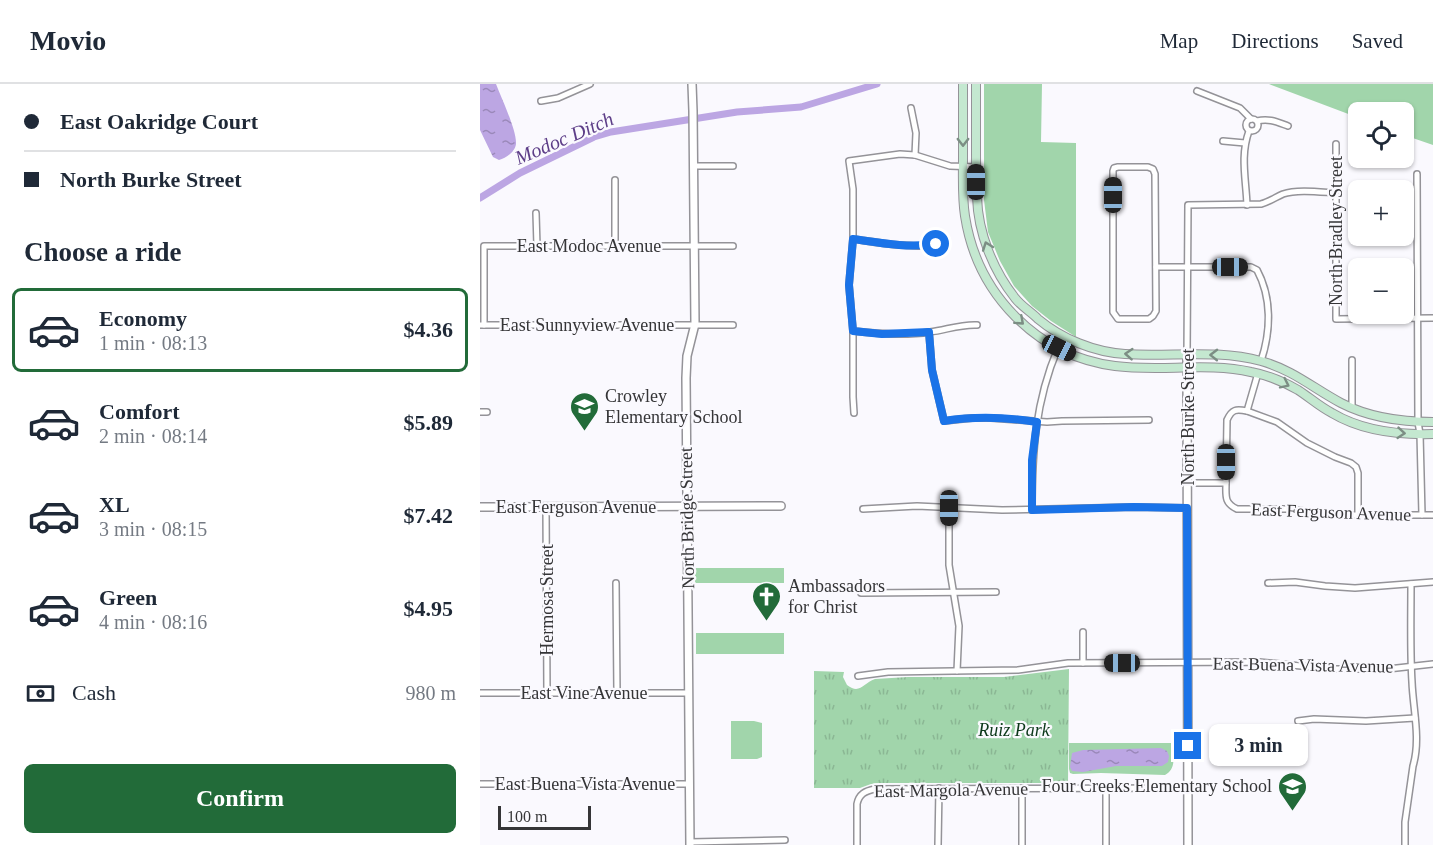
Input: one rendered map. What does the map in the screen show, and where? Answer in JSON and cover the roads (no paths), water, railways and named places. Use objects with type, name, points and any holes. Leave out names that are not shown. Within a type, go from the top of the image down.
[{"type":"main road","points":[[963,84],[965,217],[973,249],[996,294],[1008,310],[1039,337],[1076,357],[1097,363],[1134,368],[1224,368],[1258,373],[1287,385],[1331,413],[1363,426],[1390,433],[1433,434]]},
{"type":"main road","points":[[976,84],[978,208],[984,237],[991,259],[1016,298],[1044,324],[1083,345],[1104,351],[1124,354],[1232,356],[1261,361],[1292,372],[1353,408],[1384,418],[1433,422]]},
{"type":"street","points":[[541,101],[558,98],[591,84]]},
{"type":"street","name":"North Bridge Street","points":[[690,843],[687,356],[695,324],[692,84]]},
{"type":"street","points":[[1197,91],[1240,108],[1258,125],[1254,132],[1249,131]]},
{"type":"street","points":[[911,108],[915,133],[915,155]]},
{"type":"street","points":[[1288,126],[1272,120],[1248,120],[1246,123],[1249,131],[1245,143],[1246,205],[1261,204],[1294,192],[1336,192]]},
{"type":"street","points":[[1223,141],[1245,143]]},
{"type":"street","name":"North Bradley Street","points":[[1336,144],[1336,319],[1418,318]]},
{"type":"street","points":[[854,413],[853,331],[849,285],[853,239],[853,189],[849,161],[900,154],[915,155],[942,164],[976,167]]},
{"type":"street","points":[[694,166],[733,166]]},
{"type":"street","points":[[1148,167],[1153,169],[1155,174],[1156,267],[1156,311],[1153,316],[1149,319],[1118,319],[1113,312],[1114,168],[1148,167]]},
{"type":"street","points":[[1417,174],[1418,422],[1422,515]]},
{"type":"street","points":[[615,180],[615,246]]},
{"type":"street","name":"North Burke Street","points":[[1188,845],[1188,205],[1246,205]]},
{"type":"street","points":[[536,213],[537,246]]},
{"type":"street","points":[[853,239],[900,246],[936,244]]},
{"type":"street","name":"East Modoc Avenue","points":[[482,325],[483,246],[733,246]]},
{"type":"street","points":[[1156,267],[1251,267],[1257,270],[1262,279],[1268,312],[1266,346],[1261,361]]},
{"type":"street","points":[[1418,318],[1433,318]]},
{"type":"street","points":[[853,331],[889,334],[929,332],[965,324],[977,325]]},
{"type":"street","name":"East Sunnyview Avenue","points":[[482,325],[733,325]]},
{"type":"street","points":[[929,332],[932,370],[944,421],[972,418],[1037,422],[1149,420]]},
{"type":"street","points":[[1032,510],[1032,460],[1037,422],[1047,378],[1059,348]]},
{"type":"street","points":[[1353,360],[1353,408]]},
{"type":"street","points":[[1247,411],[1258,373]]},
{"type":"street","points":[[1188,483],[1226,483],[1227,420],[1230,413],[1236,409],[1247,411],[1276,422],[1307,443],[1354,465],[1358,473],[1358,515]]},
{"type":"street","name":"East Ferguson Avenue","points":[[1226,483],[1228,502],[1238,509],[1290,509],[1330,515],[1433,515]]},
{"type":"street","name":"East Ferguson Avenue","points":[[480,507],[781,506]]},
{"type":"street","points":[[863,509],[917,506],[1002,510],[1187,508]]},
{"type":"street","name":"Hermosa Street","points":[[546,507],[547,693]]},
{"type":"street","points":[[949,508],[949,565],[958,626],[957,671]]},
{"type":"street","points":[[1268,583],[1294,582],[1355,588],[1433,582]]},
{"type":"street","points":[[616,583],[617,693]]},
{"type":"street","points":[[1405,845],[1405,822],[1416,758],[1411,584]]},
{"type":"street","points":[[861,593],[996,592]]},
{"type":"street","points":[[1083,632],[1083,663]]},
{"type":"street","name":"East Buena Vista Avenue","points":[[858,676],[888,672],[1018,670],[1054,664],[1083,663],[1259,663],[1332,669],[1388,669],[1433,663]]},
{"type":"street","name":"East Vine Avenue","points":[[480,693],[688,693]]},
{"type":"street","points":[[1298,721],[1415,718]]},
{"type":"street","name":"East Buena Vista Avenue","points":[[480,784],[689,784]]},
{"type":"street","points":[[939,788],[939,845]]},
{"type":"street","points":[[1022,788],[1022,845]]},
{"type":"street","points":[[1106,788],[1106,845]]},
{"type":"street","name":"East Margola Avenue","points":[[857,845],[857,804],[860,795],[875,789],[1188,788]]},
{"type":"street","points":[[690,843],[785,840]]},
{"type":"water","points":[[480,84],[496,84],[516,138],[514,150],[499,160],[493,157],[480,130]]},
{"type":"water","points":[[1161,748],[1167,751],[1169,756],[1168,762],[1162,766],[1116,766],[1083,772],[1072,771],[1070,767],[1072,753],[1083,750]]},
{"type":"waterway","name":"Modoc Ditch","points":[[480,198],[520,173],[594,137],[611,132],[737,112],[801,107],[877,84]]},
{"type":"place","name":"Crowley Elementary School","points":[[584,432]]},
{"type":"place","name":"Ambassadors for Christ","points":[[767,622]]},
{"type":"place","name":"Four Creeks Elementary School","points":[[1293,812]]},
{"type":"park label","name":"Ruiz Park","points":[[1014,730]]}]
